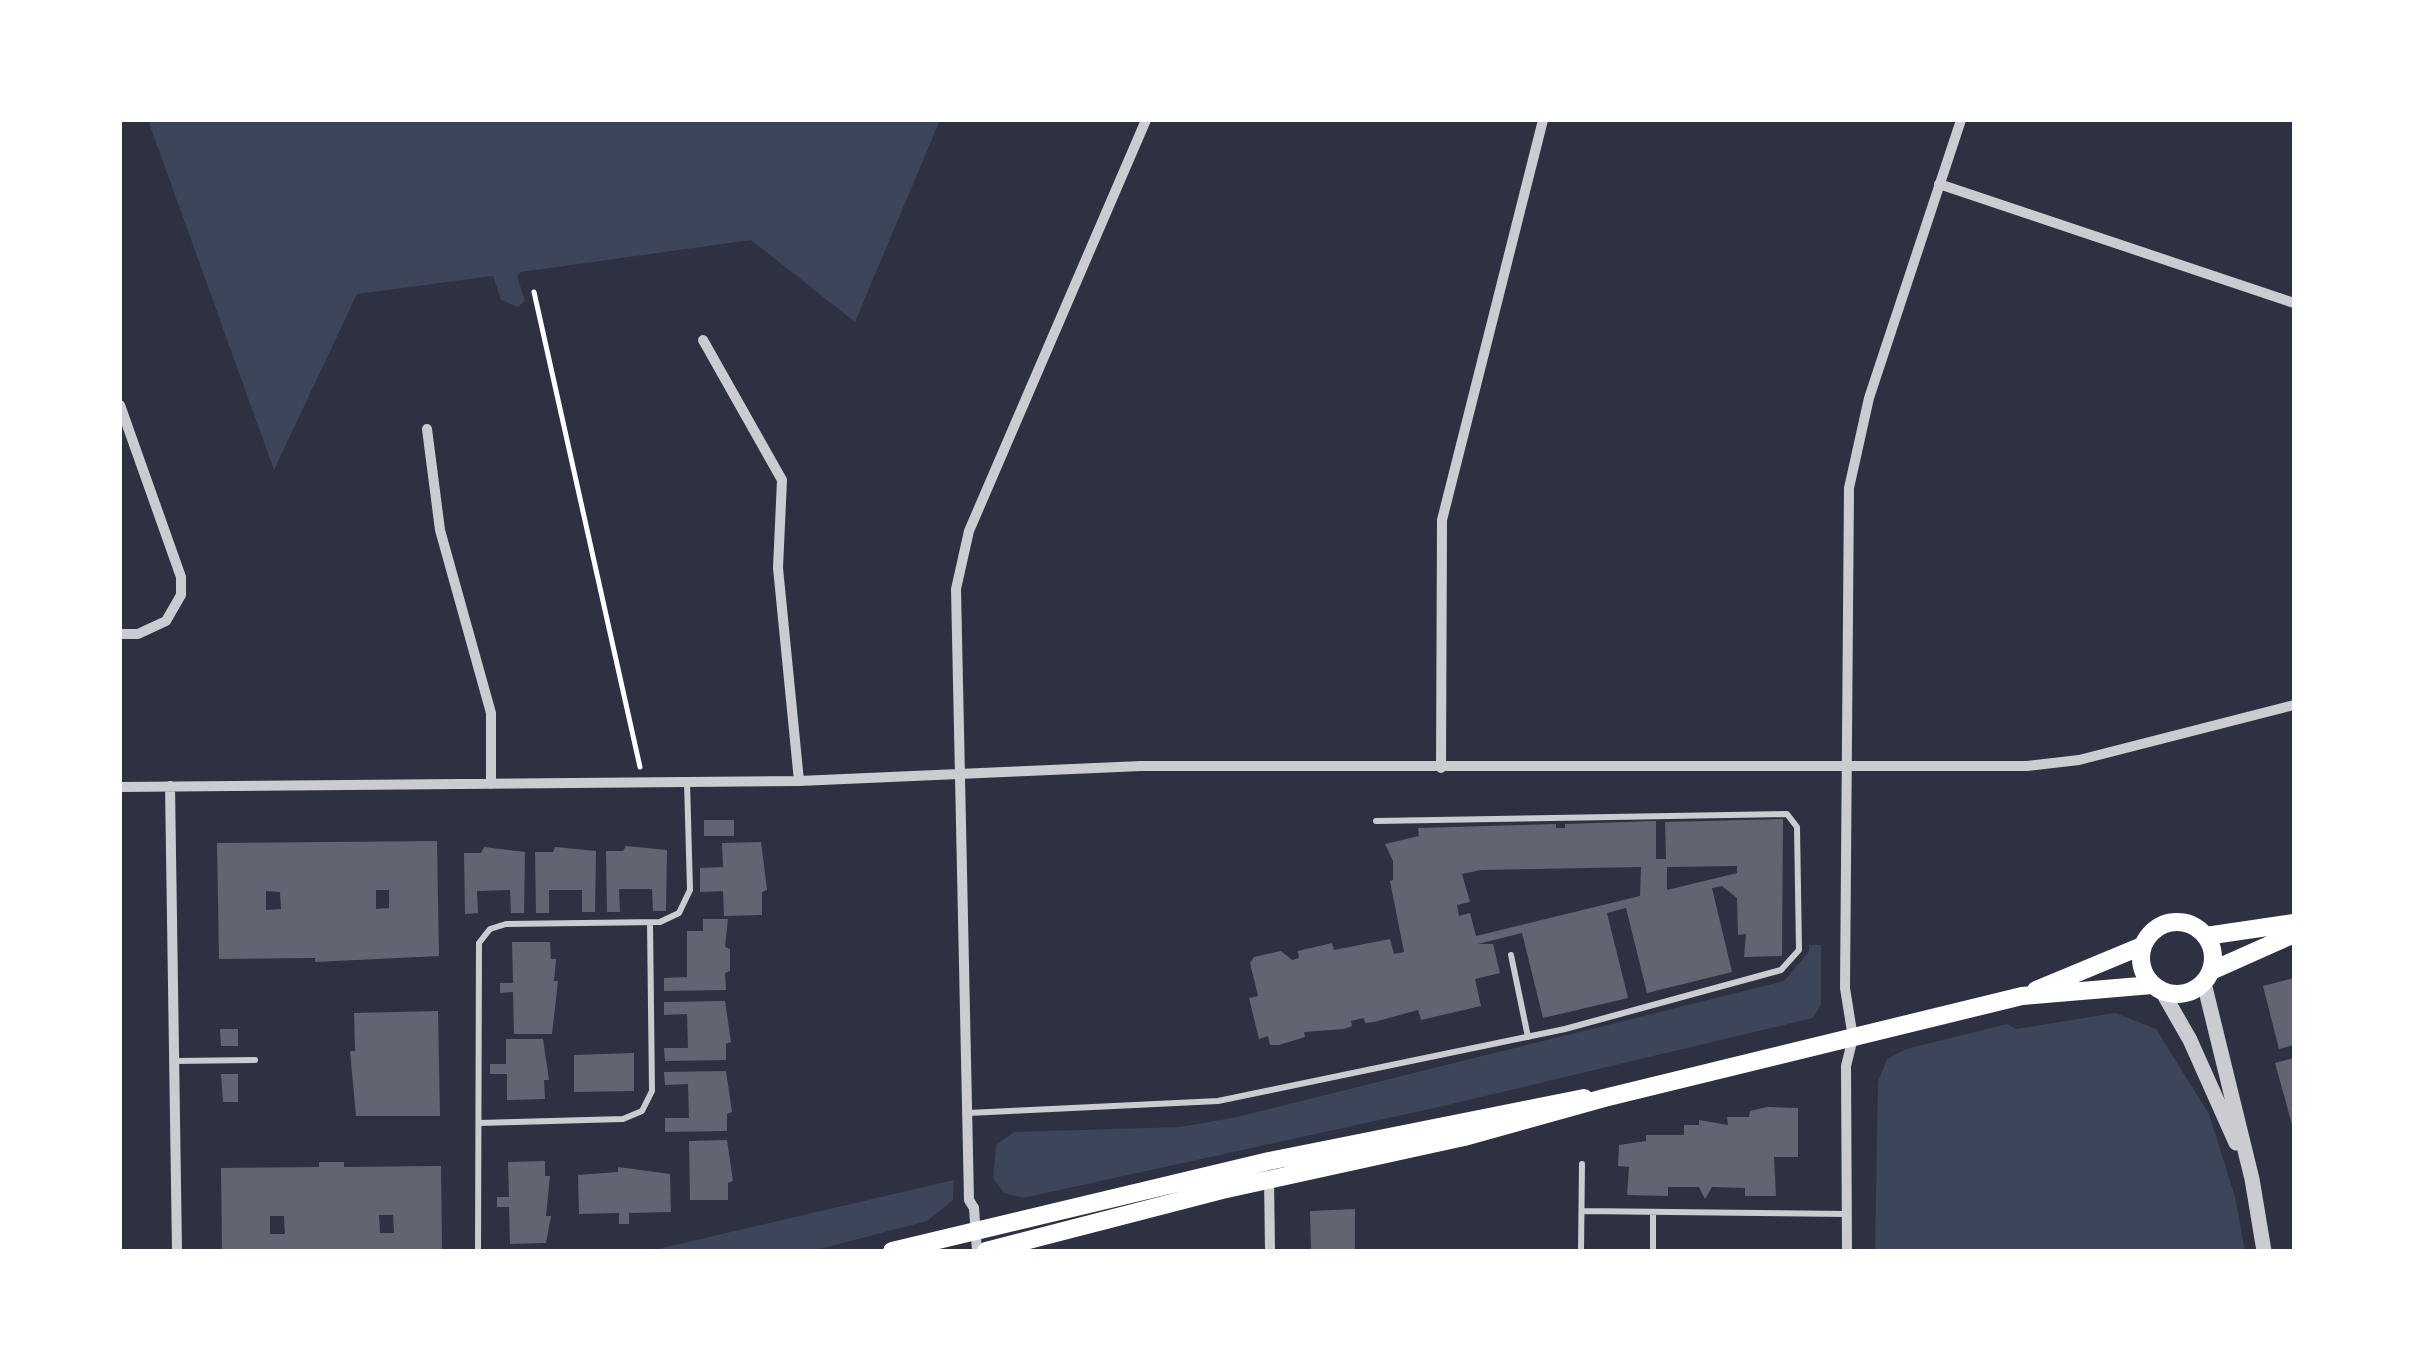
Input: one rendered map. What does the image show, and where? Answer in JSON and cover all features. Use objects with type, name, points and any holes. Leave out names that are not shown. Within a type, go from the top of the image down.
[{"type":"main road","points":[[2157,988],[2140,964],[2142,946],[2151,932],[2171,922],[2188,923],[2206,936],[2213,953],[2207,977]]},
{"type":"main road","points":[[2206,936],[2294,922]]},
{"type":"main road","points":[[2022,996],[2157,988],[2184,994],[2207,977],[2294,934]]},
{"type":"main road","points":[[892,1251],[980,1245],[1546,1103],[1604,1098],[1853,1038],[2022,996],[2142,946]]},
{"type":"street","points":[[980,1245],[969,1200],[956,589],[969,531],[1146,120]]},
{"type":"street","points":[[1441,768],[1442,520],[1543,120]]},
{"type":"street","points":[[1847,1251],[1846,1066],[1853,1038],[1845,988],[1849,488],[1856,442],[1961,120]]},
{"type":"street","points":[[1940,184],[2294,303]]},
{"type":"street","points":[[703,340],[782,480],[778,568],[799,781]]},
{"type":"street","points":[[120,405],[181,578],[181,596],[166,621],[138,634],[120,634]]},
{"type":"street","points":[[427,429],[440,530],[490,713],[491,784]]},
{"type":"street","points":[[120,787],[799,781],[960,777],[1141,766],[2062,763],[2294,705]]},
{"type":"street","points":[[170,786],[177,1251]]},
{"type":"street","points":[[2207,977],[2264,1251]]},
{"type":"street","points":[[2157,988],[2190,1040],[2252,1179]]},
{"type":"street","points":[[1269,1170],[1270,1251]]},
{"type":"lane","points":[[478,1251],[477,952],[483,936],[506,924],[670,919],[688,898],[687,782]]},
{"type":"lane","points":[[968,1113],[1218,1100],[1528,1036],[1788,967],[1799,950],[1795,822],[1786,814],[1376,821]]},
{"type":"lane","points":[[479,1123],[623,1119],[642,1111],[652,1091],[650,922]]},
{"type":"lane","points":[[1511,955],[1528,1036]]},
{"type":"lane","points":[[174,1061],[255,1060]]},
{"type":"lane","points":[[1582,1164],[1582,1251]]},
{"type":"lane","points":[[1582,1212],[1847,1214]]},
{"type":"lane","points":[[1652,1251],[1653,1212]]},
{"type":"path","points":[[534,292],[643,782]]},
{"type":"shaded area","points":[[148,120],[940,120],[855,322],[751,240],[521,272],[517,276],[525,301],[518,307],[501,300],[493,276],[357,294],[274,470]]},
{"type":"shaded area","points":[[1809,945],[1821,945],[1821,1004],[1813,1018],[1439,1107],[1023,1198],[1004,1193],[993,1178],[996,1145],[1014,1132],[1180,1127],[1237,1117],[1784,981],[1809,952]]},
{"type":"shaded area","points":[[2115,1013],[2156,1029],[2209,1114],[2235,1197],[2245,1251],[1875,1251],[1878,1082],[1887,1059],[1906,1049],[2007,1024],[2016,1029]]},
{"type":"shaded area","points":[[954,1180],[953,1200],[927,1221],[812,1251],[649,1251]]},
{"type":"building","points":[[1783,819],[1782,956],[1744,957],[1746,934],[1738,935],[1737,898],[1722,886],[1712,888],[1732,972],[1647,993],[1626,908],[1607,913],[1628,998],[1543,1018],[1522,933],[1478,944],[1493,944],[1500,973],[1475,979],[1481,1006],[1421,1020],[1418,1010],[1374,1022],[1365,1023],[1364,1018],[1351,1021],[1352,1026],[1344,1029],[1304,1032],[1305,1037],[1279,1045],[1270,1045],[1268,1036],[1259,1039],[1249,998],[1258,996],[1250,963],[1254,957],[1281,951],[1292,960],[1299,958],[1298,951],[1332,943],[1334,950],[1390,939],[1394,954],[1404,952],[1390,881],[1393,861],[1385,844],[1419,836],[1418,828],[1556,824],[1556,828],[1565,828],[1565,824],[1656,821],[1656,859],[1666,859],[1665,822]],"holes":[[[1737,866],[1737,873],[1667,890],[1667,867]],[[1641,867],[1640,896],[1476,936],[1470,913],[1459,916],[1457,905],[1470,902],[1462,874],[1481,870]]]},
{"type":"building","points":[[704,820],[734,820],[734,836],[704,836]]},
{"type":"building","points":[[437,841],[439,956],[315,962],[315,958],[219,959],[217,843]],"holes":[[[376,890],[389,890],[389,908],[376,909]],[[266,891],[280,892],[281,909],[266,910]]]},
{"type":"building","points":[[761,842],[767,890],[762,892],[762,915],[724,916],[723,891],[700,892],[700,868],[723,867],[722,843]]},
{"type":"building","points":[[626,846],[667,850],[666,911],[653,911],[652,889],[619,889],[620,912],[607,912],[606,851],[623,851]]},
{"type":"building","points":[[484,847],[525,852],[524,913],[511,913],[510,890],[477,891],[478,913],[465,914],[464,853],[481,853]]},
{"type":"building","points":[[555,847],[596,851],[595,912],[582,912],[582,890],[549,890],[549,913],[536,913],[535,852],[553,852]]},
{"type":"building","points":[[703,919],[728,919],[725,947],[730,949],[730,971],[725,973],[726,990],[664,991],[664,978],[687,977],[687,931],[703,931]]},
{"type":"building","points":[[512,942],[550,942],[551,959],[556,959],[554,981],[558,981],[552,1034],[514,1034],[513,992],[500,993],[500,983],[513,983]]},
{"type":"building","points":[[2294,978],[2294,1045],[2279,1049],[2263,986]]},
{"type":"building","points":[[725,1001],[731,1042],[726,1044],[726,1060],[665,1061],[664,1048],[688,1048],[687,1014],[664,1015],[664,1002]]},
{"type":"building","points":[[438,1011],[440,1116],[356,1116],[350,1051],[355,1051],[354,1013]]},
{"type":"building","points":[[220,1029],[238,1029],[238,1046],[221,1046]]},
{"type":"building","points":[[506,1039],[543,1039],[549,1080],[544,1080],[545,1099],[507,1100],[507,1074],[490,1074],[490,1064],[506,1064]]},
{"type":"building","points":[[634,1053],[634,1091],[574,1092],[574,1055]]},
{"type":"building","points":[[2294,1058],[2294,1128],[2293,1128],[2275,1063]]},
{"type":"building","points":[[726,1071],[732,1112],[727,1114],[727,1131],[665,1132],[665,1118],[689,1118],[688,1084],[665,1085],[664,1072]]},
{"type":"building","points":[[221,1074],[238,1074],[238,1102],[223,1102]]},
{"type":"building","points":[[1798,1108],[1798,1157],[1774,1157],[1776,1196],[1745,1196],[1745,1188],[1712,1187],[1705,1199],[1699,1187],[1668,1187],[1668,1196],[1627,1195],[1629,1167],[1618,1166],[1619,1145],[1646,1141],[1646,1135],[1684,1135],[1684,1125],[1699,1125],[1699,1120],[1728,1125],[1727,1117],[1749,1117],[1750,1111]]},
{"type":"building","points":[[727,1140],[733,1181],[728,1183],[728,1200],[690,1200],[689,1141]]},
{"type":"building","points":[[545,1161],[545,1176],[550,1176],[546,1216],[551,1216],[546,1243],[510,1244],[509,1207],[497,1207],[497,1197],[509,1197],[508,1162]]},
{"type":"building","points":[[319,1162],[344,1162],[344,1167],[441,1166],[442,1251],[222,1251],[221,1168],[319,1167]],"holes":[[[379,1215],[393,1215],[394,1233],[380,1233]],[[270,1216],[284,1216],[285,1234],[270,1234]]]},
{"type":"building","points":[[618,1167],[670,1174],[671,1212],[629,1213],[629,1224],[619,1224],[619,1213],[579,1214],[578,1175],[618,1172]]},
{"type":"building","points":[[1355,1209],[1355,1251],[1311,1251],[1310,1211]]}]
